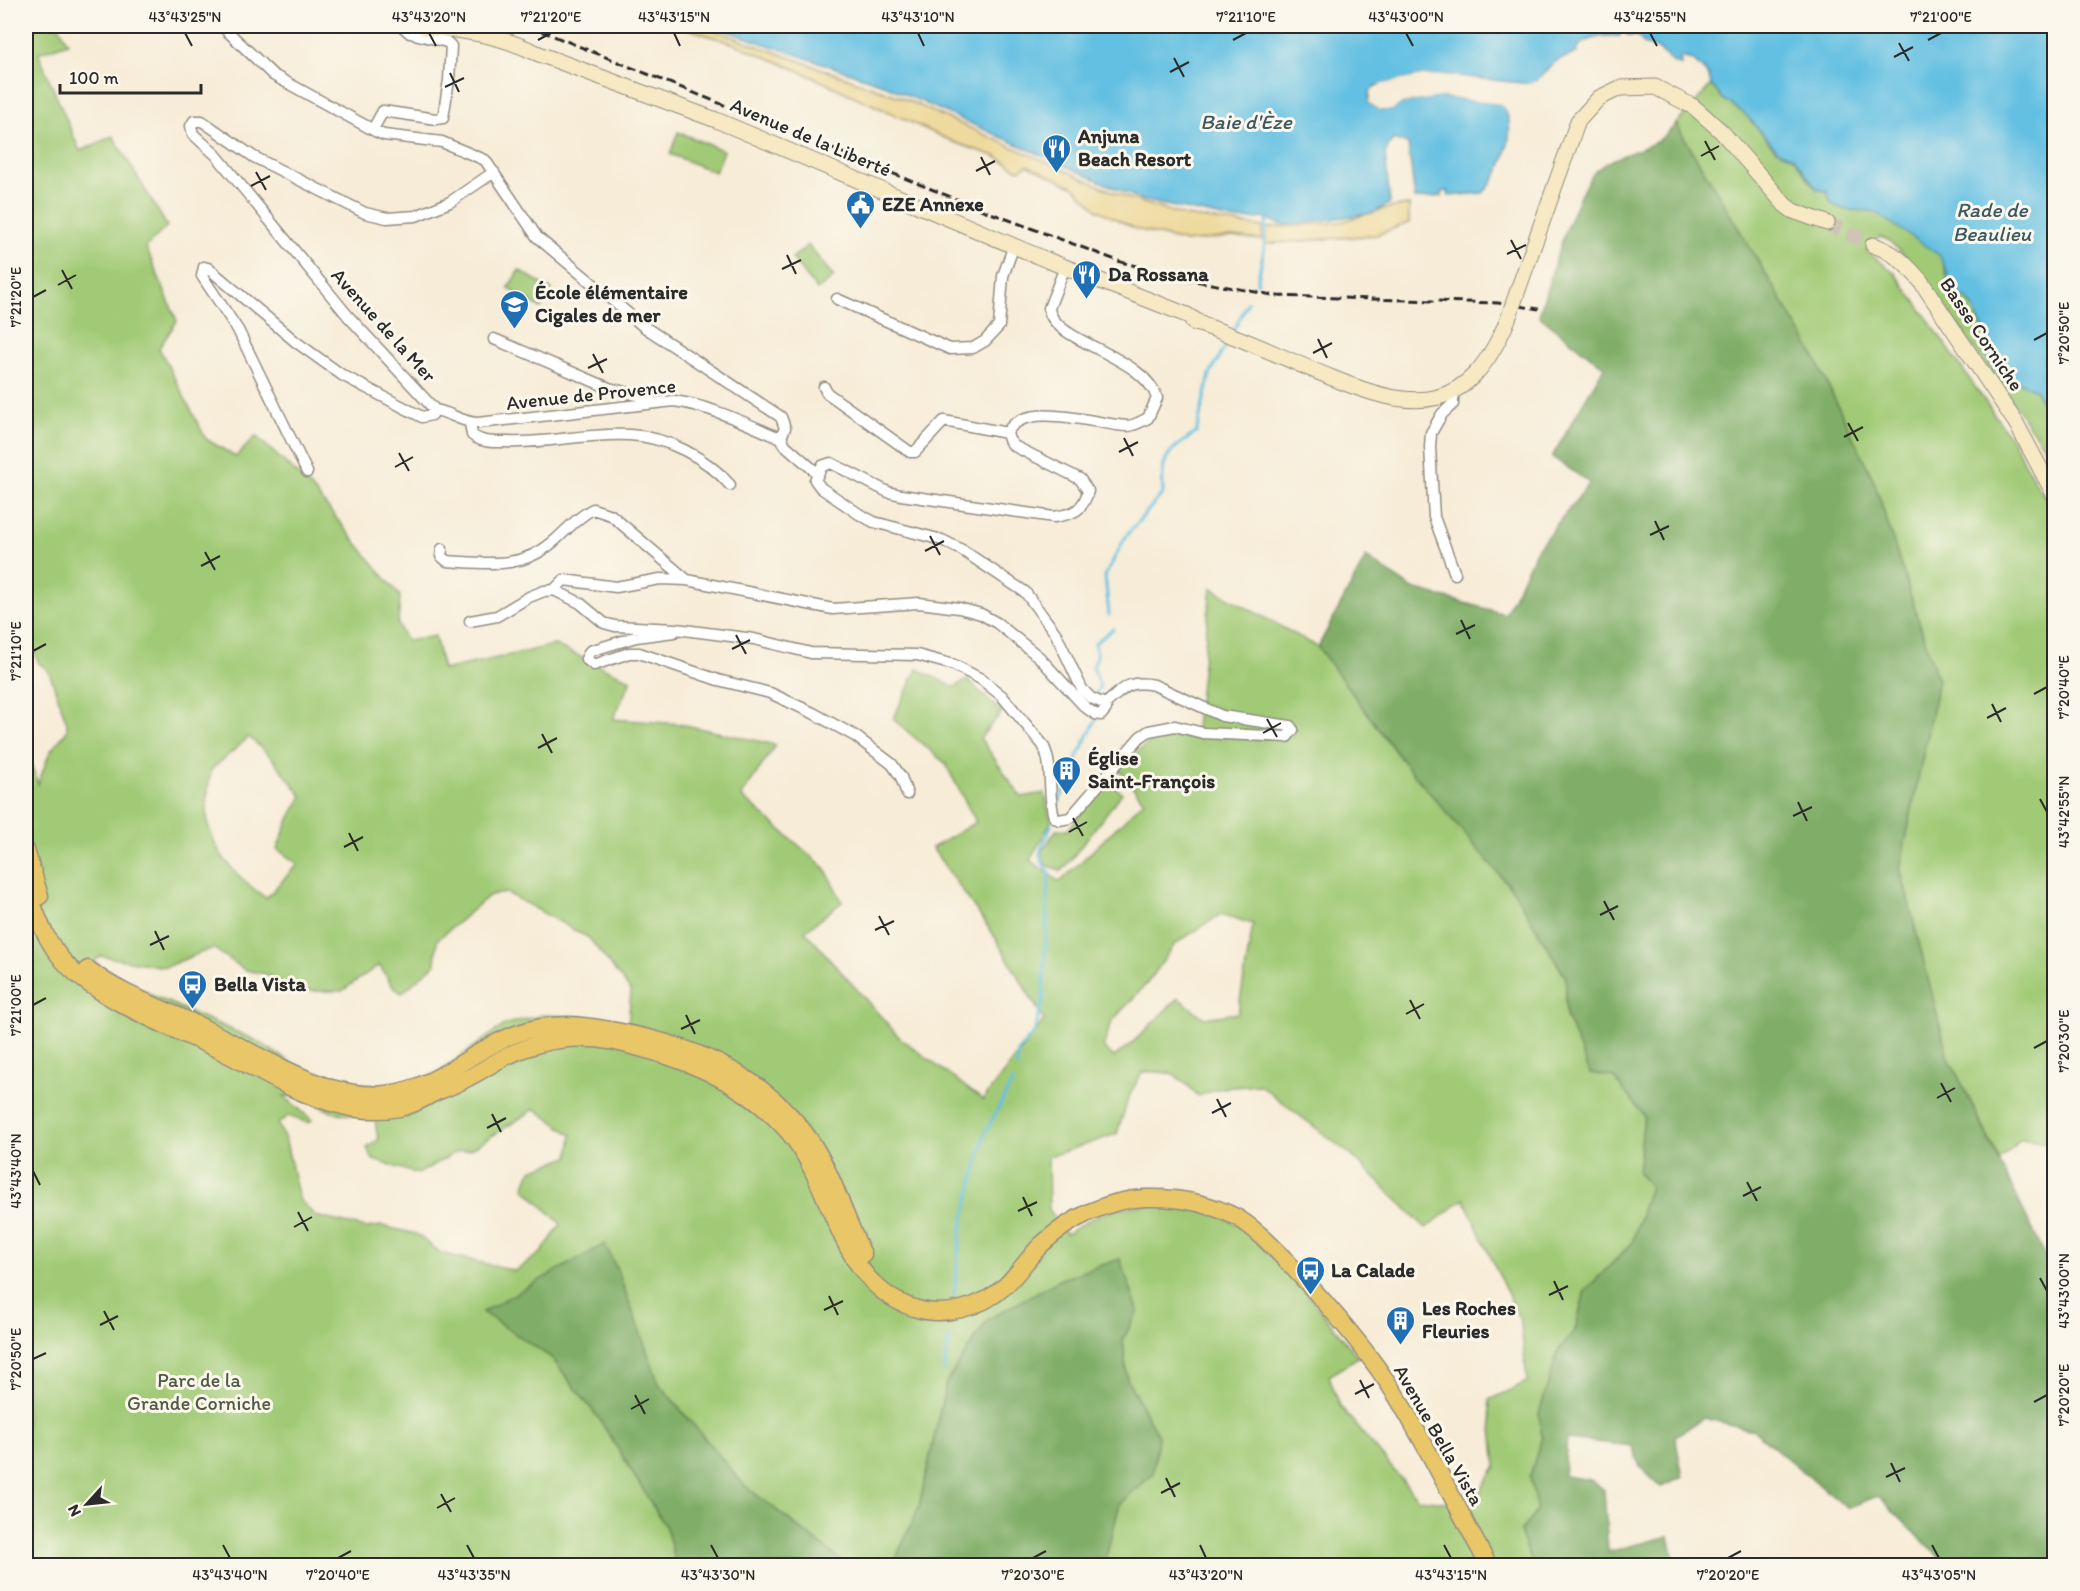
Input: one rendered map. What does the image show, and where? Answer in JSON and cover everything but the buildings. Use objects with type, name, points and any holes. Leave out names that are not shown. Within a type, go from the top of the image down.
[{"type":"main road","name":"Avenue de la Liberté","points":[[423,27],[477,33],[517,43],[539,54],[716,120],[1065,267],[1187,315],[1203,325],[1376,395],[1417,400],[1454,391],[1471,380],[1488,361],[1508,320],[1571,135],[1584,113],[1599,98],[1620,88],[1655,87],[1702,113],[1785,205],[1793,211],[1827,223]]},
{"type":"main road","name":"Basse Corniche","points":[[1873,245],[1886,249],[1908,266],[1920,280],[2016,423],[2055,494]]},
{"type":"main road","points":[[26,850],[53,927],[79,962],[93,973],[129,993],[310,1080],[351,1093],[369,1095],[405,1092],[426,1084],[486,1048],[516,1034],[556,1024],[578,1024],[642,1036],[717,1060],[765,1092],[806,1134],[825,1166],[861,1251],[877,1276],[899,1293],[915,1300],[933,1305],[973,1304]]},
{"type":"main road","points":[[26,885],[36,916],[51,945],[83,980],[126,1005],[320,1100],[367,1110],[408,1107],[445,1088],[474,1066],[486,1048],[562,1033],[595,1035],[674,1057],[708,1070],[748,1094],[790,1135],[804,1156],[855,1262],[876,1288],[894,1300],[922,1311],[946,1312],[973,1304]]},
{"type":"main road","points":[[445,1088],[454,1087],[509,1054],[539,1044],[579,1038],[610,1041]]},
{"type":"main road","name":"Avenue Bella Vista","points":[[973,1304],[989,1298],[1003,1288],[1043,1244],[1069,1223],[1100,1208],[1129,1200],[1172,1198],[1216,1209],[1245,1223],[1310,1285],[1388,1384],[1489,1566]]},
{"type":"street","name":"Avenue de Provence","points":[[222,26],[273,75],[384,135],[442,142],[485,160],[491,175],[537,237],[643,326],[782,417],[785,428],[781,437]]},
{"type":"street","points":[[373,129],[383,111],[436,119],[443,118],[451,46],[447,42],[410,33],[402,26]]},
{"type":"street","name":"Avenue de la Mer","points":[[307,472],[238,330],[202,276],[201,271],[204,267],[342,375],[422,417],[432,415],[435,410],[348,316],[216,155],[193,134],[191,126],[194,121],[202,121],[254,158],[365,213],[387,218],[416,216],[450,202],[491,175]]},
{"type":"street","points":[[837,299],[950,349],[973,348],[985,341],[999,326],[1003,276],[1014,245]]},
{"type":"street","points":[[1007,433],[1018,421],[1034,416],[1060,416],[1128,426],[1148,418],[1154,409],[1157,398],[1153,386],[1142,373],[1054,324],[1049,316],[1049,308],[1065,267]]},
{"type":"street","points":[[494,339],[563,371],[609,388],[649,398],[652,402]]},
{"type":"street","points":[[824,387],[827,393],[910,452],[915,452],[944,421],[1007,433]]},
{"type":"street","points":[[1454,391],[1453,404],[1442,414],[1431,433],[1430,447],[1434,517],[1455,574]]},
{"type":"street","name":"Avenue de Provence","points":[[730,485],[716,470],[700,459],[644,436],[613,435],[548,442],[485,442],[472,435],[468,423],[551,417],[652,402],[689,403],[781,437],[785,445],[816,472],[815,480],[821,488],[859,514],[874,522],[942,540],[962,550],[1025,592],[1056,634],[1082,689],[1091,698],[1106,704]]},
{"type":"street","points":[[435,410],[444,411],[468,423]]},
{"type":"street","points":[[816,472],[822,466],[831,463],[888,492],[965,506],[1054,517],[1073,514],[1080,509],[1088,491],[1080,479],[1014,446],[1007,433]]},
{"type":"street","points":[[442,549],[441,556],[447,561],[506,564],[518,562],[551,544],[581,516],[592,509],[611,515],[687,580]]},
{"type":"street","points":[[470,621],[507,612],[529,597],[554,590],[564,580],[616,587],[660,579],[687,580],[833,609],[920,603],[981,614],[997,622],[1039,657],[1050,672],[1095,714],[1105,712],[1106,704],[1123,687],[1142,682],[1154,684],[1222,716],[1290,726],[1293,730],[1291,736],[1287,737],[1203,733],[1175,726],[1149,731],[1140,737],[1070,818],[1059,820],[1054,817],[1051,807],[1048,754],[1043,745],[1002,696],[981,679],[954,665],[917,655],[811,653],[754,639],[676,629],[615,626],[604,623],[580,603],[554,590]]},
{"type":"street","points":[[676,629],[669,634],[636,638],[590,651],[586,659],[594,665],[628,653],[639,653],[718,680],[770,693],[855,736],[892,764],[901,777],[907,794]]},
{"type":"green space","name":"Parc de la Grande Corniche","points":[[26,26],[59,26],[68,43],[38,53],[80,151],[113,136],[167,226],[146,247],[177,321],[159,348],[206,439],[236,457],[256,436],[310,486],[400,596],[398,625],[407,641],[435,636],[443,670],[555,645],[631,680],[613,719],[680,724],[776,745],[741,796],[825,868],[842,902],[805,931],[899,1037],[983,1100],[1044,1020],[993,934],[932,848],[976,822],[945,763],[893,719],[917,669],[954,687],[967,680],[1002,712],[980,738],[1021,797],[1045,793],[1051,822],[1030,860],[1060,882],[1144,801],[1118,769],[1156,736],[1195,737],[1211,588],[1318,647],[1401,759],[1515,893],[1566,978],[1566,1016],[1644,1115],[1638,1173],[1650,1186],[1632,1243],[1585,1291],[1575,1331],[1558,1351],[1539,1414],[1542,1437],[1530,1476],[1537,1511],[1520,1532],[1533,1565],[1104,1565],[1120,1503],[1153,1474],[1158,1437],[1127,1379],[1123,1340],[1138,1310],[1119,1259],[946,1383],[919,1507],[893,1565],[847,1565],[744,1485],[659,1384],[618,1272],[483,1312],[552,1358],[600,1420],[666,1527],[676,1565],[26,1565],[26,749],[38,784],[50,752],[67,731],[67,723],[49,672],[38,662],[33,647],[33,620],[26,596]],"holes":[[[249,737],[272,758],[302,796],[290,817],[277,849],[298,864],[266,898],[228,864],[214,842],[207,817],[211,770]],[[507,893],[589,938],[631,991],[628,1026],[589,1017],[543,1015],[506,1024],[436,1073],[417,1082],[384,1087],[353,1085],[327,1080],[303,1070],[255,1040],[151,995],[94,962],[101,956],[165,967],[213,948],[245,970],[266,974],[293,991],[342,991],[379,965],[394,988],[402,993],[435,964],[437,940],[490,895]],[[1221,914],[1253,924],[1238,1013],[1204,1018],[1178,998],[1130,1045],[1114,1057],[1103,1047],[1112,1021],[1149,981],[1175,944]],[[1142,1072],[1173,1075],[1185,1082],[1198,1096],[1221,1088],[1260,1085],[1351,1155],[1426,1228],[1464,1199],[1521,1323],[1527,1382],[1489,1400],[1496,1466],[1471,1505],[1418,1499],[1340,1406],[1329,1376],[1358,1357],[1290,1275],[1242,1228],[1226,1218],[1190,1207],[1152,1205],[1115,1210],[1097,1216],[1066,1234],[1049,1209],[1048,1157],[1117,1134],[1128,1099]],[[284,1096],[299,1096],[332,1112],[375,1119],[378,1140],[367,1148],[373,1160],[418,1174],[456,1152],[471,1149],[535,1109],[572,1135],[569,1157],[531,1170],[524,1188],[561,1224],[542,1252],[515,1271],[441,1253],[416,1234],[382,1226],[366,1228],[315,1216],[299,1199],[286,1142],[278,1124],[288,1116],[309,1123],[312,1120]]]},
{"type":"green space","points":[[1711,85],[1723,99],[1745,114],[1776,150],[1794,158],[1810,182],[1817,189],[1827,191],[1838,205],[1873,211],[1888,218],[1939,254],[1951,288],[1969,301],[1978,316],[1994,370],[2036,390],[2054,432],[2054,472],[2042,444],[1914,264],[1888,240],[1880,237],[1866,251],[1893,271],[1918,305],[2012,440],[2054,510],[2054,1144],[2021,1139],[2000,1160],[1947,1054],[1900,868],[1938,681],[1874,481],[1810,348],[1676,124]]},
{"type":"green space","points":[[1676,124],[1810,348],[1874,481],[1938,681],[1900,868],[1947,1054],[2048,1261],[2054,1265],[2054,1565],[1947,1565],[1878,1496],[1847,1508],[1753,1430],[1704,1418],[1675,1436],[1683,1477],[1661,1487],[1640,1467],[1632,1446],[1567,1439],[1564,1476],[1591,1480],[1604,1490],[1608,1552],[1669,1536],[1675,1563],[1669,1566],[1533,1565],[1520,1532],[1537,1511],[1530,1476],[1542,1437],[1539,1414],[1558,1351],[1575,1331],[1585,1291],[1632,1243],[1650,1186],[1638,1173],[1644,1116],[1613,1077],[1590,1073],[1566,1016],[1566,978],[1515,893],[1401,759],[1318,647],[1366,557],[1413,589],[1505,614],[1537,549],[1590,483],[1552,457],[1604,367],[1539,316],[1564,236],[1582,193],[1600,167],[1658,140]]},
{"type":"green space","points":[[678,132],[724,151],[715,172],[670,154]]},
{"type":"green space","points":[[808,245],[834,277],[817,290],[792,258]]},
{"type":"green space","points":[[519,270],[552,290],[541,308],[508,288]]},
{"type":"green space","points":[[1107,781],[1122,793],[1062,871],[1046,865],[1041,852],[1057,829],[1068,830]]},
{"type":"green space","points":[[605,1244],[618,1272],[659,1384],[744,1485],[847,1565],[676,1565],[666,1527],[600,1420],[552,1358],[482,1312]]},
{"type":"green space","points":[[1120,1259],[1138,1310],[1123,1340],[1127,1379],[1158,1436],[1153,1474],[1120,1503],[1104,1565],[893,1565],[919,1507],[946,1383],[988,1319],[1061,1279]]},
{"type":"sand","points":[[679,26],[702,26],[900,97],[1125,197],[1185,216],[1263,227],[1262,240],[1231,237],[1186,242],[1136,229],[1098,210],[1074,187],[1027,165],[1019,170],[995,156],[956,143],[795,69],[735,44]]},
{"type":"sand","points":[[1409,205],[1409,223],[1376,235],[1265,244],[1267,228],[1341,222],[1384,209]]},
{"type":"water","points":[[712,26],[2054,26],[2054,432],[2036,390],[1994,370],[1984,351],[1988,338],[1971,304],[1965,297],[1953,291],[1947,282],[1948,273],[1939,255],[1873,211],[1846,210],[1834,205],[1827,191],[1817,189],[1794,158],[1777,150],[1745,114],[1723,99],[1711,85],[1709,76],[1693,60],[1680,57],[1681,65],[1676,64],[1656,48],[1645,45],[1638,36],[1628,36],[1624,30],[1619,36],[1603,36],[1585,42],[1577,48],[1578,52],[1553,64],[1531,84],[1445,75],[1421,76],[1375,86],[1369,93],[1369,103],[1379,110],[1393,110],[1402,103],[1442,97],[1500,104],[1509,124],[1509,137],[1502,163],[1490,186],[1483,193],[1449,196],[1448,191],[1442,192],[1442,196],[1415,199],[1408,144],[1393,139],[1385,154],[1390,203],[1373,213],[1289,225],[1278,224],[1267,218],[1237,220],[1142,200],[880,83]]},
{"type":"pier","points":[[1445,75],[1523,85],[1537,81],[1537,85],[1523,88],[1486,82],[1421,79],[1383,86],[1372,94],[1372,102],[1379,107],[1392,107],[1401,100],[1442,94],[1501,102],[1507,108],[1507,112],[1500,104],[1442,97],[1402,103],[1393,110],[1379,110],[1369,103],[1371,90],[1382,84],[1421,76]]},
{"type":"waterway","points":[[1257,283],[1264,250],[1267,218]]},
{"type":"waterway","points":[[1235,328],[1248,302]]},
{"type":"waterway","points":[[1109,615],[1105,576],[1126,536],[1163,493],[1164,463],[1178,445],[1196,433],[1210,374],[1225,347]]},
{"type":"waterway","points":[[1095,696],[1100,686],[1093,667],[1097,655],[1095,643],[1113,629]]},
{"type":"waterway","points":[[1057,808],[1081,750],[1098,717]]},
{"type":"waterway","points":[[1017,1067],[1018,1051],[1034,1033],[1043,1001],[1049,871],[1040,859],[1040,854],[1051,825]]},
{"type":"waterway","points":[[954,1295],[961,1230],[985,1133],[1013,1081]]},
{"type":"waterway","points":[[944,1371],[949,1338]]},
{"type":"tunnel","points":[[1827,223],[1873,245]]},
{"type":"railway","points":[[529,26],[988,212],[1121,262],[1189,280],[1278,296],[1498,303],[1539,309]]},
{"type":"place","name":"Anjuna Beach Resort","points":[[1057,174]]},
{"type":"place","name":"EZE Annexe","points":[[861,230]]},
{"type":"place","name":"Da Rossana","points":[[1087,300]]},
{"type":"place","name":"École élémentaire Cigales de mer","points":[[514,330]]},
{"type":"place","name":"Église Saint-François","points":[[1067,796]]},
{"type":"place","name":"Bella Vista","points":[[193,1010]]},
{"type":"place","name":"La Calade","points":[[1310,1296]]},
{"type":"place","name":"Les Roches Fleuries","points":[[1401,1346]]},
{"type":"water label","name":"Baie d'Èze","points":[[1246,122]]},
{"type":"water label","name":"Rade de Beaulieu","points":[[1992,222]]}]
